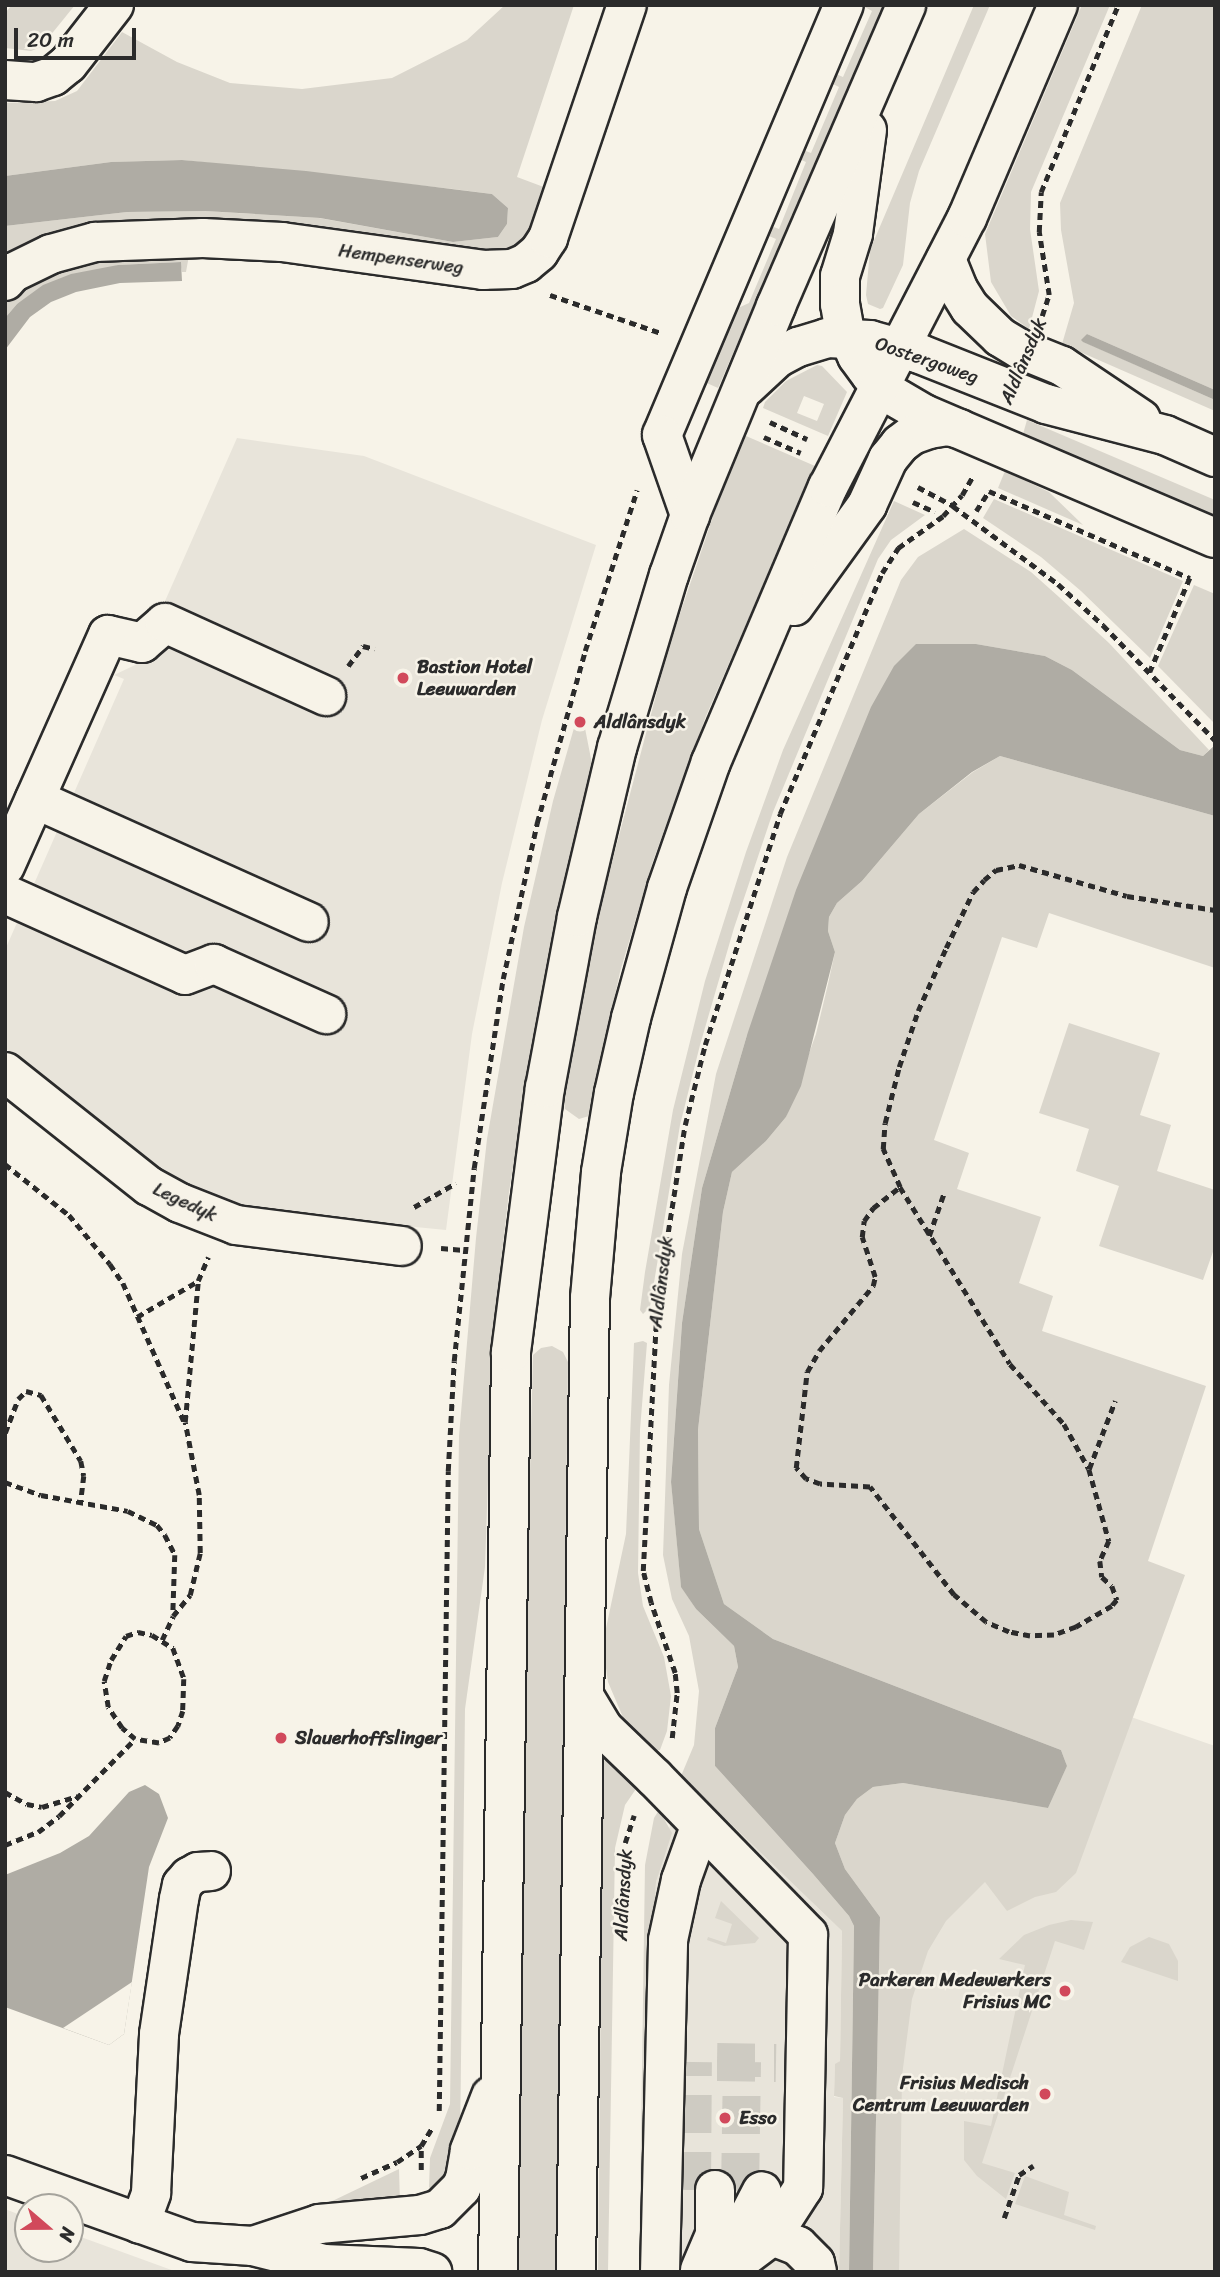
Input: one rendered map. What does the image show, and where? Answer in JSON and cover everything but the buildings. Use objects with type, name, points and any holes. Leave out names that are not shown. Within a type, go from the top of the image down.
[{"type":"main road","points":[[5,80],[36,82],[53,76],[68,64],[114,5]]},
{"type":"main road","points":[[526,263],[539,252],[548,238],[627,5]]},
{"type":"main road","points":[[690,515],[662,435],[698,345],[845,5]]},
{"type":"main road","points":[[498,2272],[506,1580],[513,1339],[545,1088],[577,917],[617,748],[690,515],[906,5]]},
{"type":"main road","points":[[576,2272],[590,1298],[601,1172],[614,1093],[631,1018],[667,887],[712,762],[828,487],[967,218],[1058,5]]},
{"type":"main road","name":"Oostergoweg","points":[[873,82],[853,234],[840,276],[840,304],[849,339],[857,356],[881,385],[924,414],[1215,538]]},
{"type":"main road","name":"Hempenserweg","points":[[5,281],[12,273],[51,254],[95,242],[203,238],[282,243],[483,270],[512,268],[526,263]]},
{"type":"main road","name":"Oostergoweg","points":[[946,259],[958,289],[970,308],[1000,337],[1062,366],[1165,435]]},
{"type":"main road","name":"Oostergoweg","points":[[738,397],[757,374],[777,358],[827,338],[870,340],[900,348],[1046,404],[1165,435],[1215,457]]},
{"type":"main road","name":"Oostergoweg","points":[[754,662],[867,505],[884,465],[900,444],[912,435],[948,426],[975,436]]},
{"type":"main road","points":[[5,866],[108,635],[142,643],[165,623],[326,696]]},
{"type":"main road","points":[[35,799],[309,922]]},
{"type":"main road","points":[[5,894],[185,975],[214,964],[326,1014]]},
{"type":"main road","name":"Legedyk","points":[[5,1072],[149,1186],[180,1202],[236,1225],[402,1245]]},
{"type":"main road","points":[[584,1696],[604,1729],[808,1935],[790,2063],[803,2188],[757,2247],[724,2272]]},
{"type":"main road","points":[[660,2272],[672,2061],[668,1940],[681,1880],[700,1827]]},
{"type":"main road","points":[[140,2224],[151,2193],[159,2034],[178,1899],[182,1885],[189,1877],[198,1872],[211,1871]]},
{"type":"main road","points":[[5,2175],[192,2242],[211,2258],[318,2224],[420,2215],[440,2209],[461,2188],[466,2179],[470,2150],[499,2077]]},
{"type":"main road","points":[[727,2191],[757,2247]]},
{"type":"main road","points":[[691,2272],[727,2191]]},
{"type":"main road","points":[[699,2272],[715,2234],[727,2191]]},
{"type":"main road","points":[[253,2246],[324,2264],[426,2270]]},
{"type":"main road","points":[[709,2272],[757,2247],[798,2246],[815,2263],[817,2272]]},
{"type":"path","name":"Aldlânsdyk","points":[[1028,352],[1048,295],[1039,232],[1041,192],[1118,5]]},
{"type":"path","points":[[526,263],[541,288],[549,295],[698,345]]},
{"type":"path","points":[[759,435],[806,455]]},
{"type":"path","name":"Aldlânsdyk","points":[[624,1853],[631,1821],[668,1755],[675,1727],[677,1693],[673,1664],[651,1603],[643,1571],[648,1430],[664,1244],[698,1072],[780,814],[882,573],[898,548],[943,516],[962,495],[975,436]]},
{"type":"path","points":[[976,511],[995,481]]},
{"type":"path","points":[[989,491],[1190,578],[1150,672]]},
{"type":"path","points":[[967,518],[1058,584],[1150,672],[1215,740]]},
{"type":"path","points":[[900,1187],[873,1208],[864,1221],[862,1237],[875,1277],[873,1286],[819,1351],[807,1373],[796,1468],[806,1479],[820,1484],[870,1488],[954,1595],[970,1611],[1009,1632],[1030,1636],[1054,1634],[1076,1627],[1118,1600],[1112,1586],[1102,1577],[1100,1561],[1109,1541],[1089,1469],[1064,1424],[1010,1364],[929,1237],[900,1187],[883,1149],[885,1123],[899,1067],[918,1010],[973,892],[996,870],[1019,865],[1127,896],[1215,910]]},
{"type":"path","points":[[5,1164],[85,1231],[123,1283],[185,1422],[199,1494],[200,1553],[190,1595],[173,1616],[162,1640]]},
{"type":"path","points":[[929,1237],[944,1193]]},
{"type":"path","points":[[185,1422],[198,1281],[212,1248]]},
{"type":"path","points":[[443,1249],[464,1250]]},
{"type":"path","points":[[137,1317],[198,1281]]},
{"type":"path","points":[[5,1433],[18,1399],[26,1391],[41,1395],[81,1461],[84,1476],[81,1501]]},
{"type":"path","points":[[1089,1469],[1115,1401]]},
{"type":"path","points":[[5,1482],[41,1495],[128,1511],[157,1525],[175,1555],[173,1616]]},
{"type":"path","points":[[138,1632],[162,1640],[173,1648],[180,1661],[184,1679],[183,1711],[170,1738],[159,1743],[135,1739],[122,1728],[108,1707],[104,1681],[111,1660],[126,1636],[138,1632]]},
{"type":"path","points":[[5,1845],[38,1832],[81,1794],[135,1739]]},
{"type":"path","points":[[5,1793],[27,1804],[42,1807],[81,1794]]},
{"type":"path","points":[[1004,2218],[1019,2175],[1033,2166]]},
{"type":"shaded area","points":[[12,5],[75,5],[41,47],[31,51],[5,48],[5,13]]},
{"type":"shaded area","points":[[505,5],[574,5],[517,177],[549,189],[538,231],[513,256],[283,232],[5,262],[5,226],[127,212],[205,211],[319,218],[453,242],[498,237],[507,224],[508,208],[492,194],[453,189],[182,160],[111,162],[5,176],[5,103],[55,101],[77,91],[122,32],[177,62],[230,83],[302,89],[392,78],[467,40]]},
{"type":"shaded area","points":[[861,5],[884,5],[718,388],[700,380],[727,313],[749,303],[776,239],[762,233],[766,224],[779,229],[806,162],[795,157],[798,148],[811,153],[839,87],[827,81],[831,72],[843,77],[872,11]]},
{"type":"shaded area","points":[[974,5],[990,5],[919,171],[910,203],[903,265],[883,308],[880,309],[868,304],[866,295],[870,250]]},
{"type":"shaded area","points":[[1082,5],[1110,5],[1031,192],[1030,229],[1039,291],[1029,329],[1011,316],[991,282],[985,234]]},
{"type":"shaded area","points":[[1142,5],[1215,5],[1215,390],[1087,334],[1084,342],[1215,400],[1215,411],[1062,344],[1074,303],[1061,230],[1060,203]]},
{"type":"shaded area","points":[[182,160],[306,171],[492,194],[508,208],[507,224],[498,237],[453,242],[320,218],[205,211],[127,212],[5,226],[5,176],[111,162]]},
{"type":"shaded area","points":[[190,250],[186,272],[182,272],[180,262],[118,265],[17,304],[5,318],[5,300],[21,284],[55,264]]},
{"type":"shaded area","points":[[181,262],[182,281],[120,283],[76,292],[51,302],[30,317],[5,350],[5,318],[17,304],[43,285],[71,274],[118,265]]},
{"type":"shaded area","points":[[1087,334],[1215,390],[1215,400],[1083,342],[1081,340]]},
{"type":"shaded area","points":[[817,365],[822,366],[847,392],[828,436],[763,408],[765,402],[786,381]],"holes":[[[804,396],[824,404],[817,421],[797,413]]]},
{"type":"shaded area","points":[[1027,420],[1215,500],[1215,517],[1023,434]]},
{"type":"shaded area","points":[[746,436],[815,466],[706,716],[653,861],[620,972],[589,1116],[579,1119],[565,1109],[564,1101],[600,908],[669,646],[719,499]]},
{"type":"shaded area","points":[[237,438],[364,456],[596,545],[542,720],[502,883],[472,1034],[446,1230],[293,1215],[218,1199],[152,1164],[5,1048],[5,950],[124,679],[114,675],[150,658],[158,617]]},
{"type":"shaded area","points":[[1005,471],[1049,492],[1083,525],[998,488]]},
{"type":"shaded area","points":[[994,499],[1183,581],[1150,658],[1081,591],[1041,557],[983,518]]},
{"type":"shaded area","points":[[894,501],[925,515],[891,540],[878,559],[773,812],[734,928],[700,1045],[680,1125],[650,1307],[643,1314],[640,1310],[645,1272],[673,1110],[705,981],[746,852],[783,750]]},
{"type":"shaded area","points":[[964,529],[1031,572],[1059,597],[1109,643],[1209,750],[1203,756],[1180,750],[1072,670],[1045,656],[976,644],[747,1035],[702,1188],[682,1323],[671,1481],[681,1586],[696,1609],[734,1646],[738,1667],[715,1728],[715,1766],[813,1874],[849,1916],[854,1926],[849,2272],[839,2272],[843,2098],[834,2096],[835,2064],[840,2061],[842,1931],[681,1776],[694,1745],[699,1691],[689,1636],[672,1599],[663,1555],[669,1385],[682,1254],[716,1074],[787,857],[901,580],[918,557]]},
{"type":"shaded area","points":[[1194,585],[1215,594],[1215,724],[1158,666]]},
{"type":"shaded area","points":[[916,644],[976,644],[1045,656],[1072,670],[1180,750],[1203,756],[1215,745],[1215,816],[1000,756],[972,772],[919,814],[862,881],[837,903],[829,917],[828,931],[835,952],[801,1086],[786,1117],[766,1141],[732,1172],[723,1212],[698,1430],[699,1529],[724,1604],[773,1639],[1061,1750],[1067,1766],[1048,1808],[903,1783],[873,1787],[857,1799],[845,1815],[835,1843],[845,1869],[880,1917],[873,2272],[849,2272],[854,1926],[849,1916],[813,1874],[715,1766],[715,1728],[738,1667],[734,1646],[696,1609],[681,1587],[671,1482],[682,1323],[702,1188],[747,1035],[796,890],[871,707],[894,666]]},
{"type":"shaded area","points":[[576,721],[584,723],[592,764],[539,1005],[509,1192],[498,1287],[492,1363],[485,1567],[465,1709],[460,2147],[457,2163],[433,2192],[429,2187],[430,2158],[450,2104],[459,1436],[476,1238],[487,1139],[524,927],[553,801]]},
{"type":"shaded area","points":[[1000,756],[1215,816],[1215,968],[1049,913],[1037,948],[1002,937],[934,1140],[969,1153],[957,1189],[1041,1217],[1019,1283],[1053,1296],[1042,1331],[1206,1386],[1148,1561],[1185,1575],[1076,1873],[1056,1892],[1035,1897],[1007,1911],[985,1882],[946,1921],[928,1951],[912,1999],[902,2076],[899,2272],[873,2272],[880,1917],[845,1869],[835,1843],[845,1815],[857,1799],[873,1787],[903,1783],[1048,1808],[1067,1766],[1061,1750],[773,1639],[724,1604],[699,1529],[698,1430],[723,1212],[732,1172],[766,1141],[786,1117],[816,1034],[835,952],[828,931],[829,917],[837,903],[862,881],[919,814],[973,772]]},
{"type":"shaded area","points":[[1069,1023],[1160,1053],[1140,1115],[1171,1125],[1157,1171],[1215,1190],[1215,1246],[1203,1280],[1099,1246],[1119,1186],[1076,1171],[1089,1129],[1039,1113]]},
{"type":"shaded area","points":[[634,1343],[647,1343],[640,1430],[638,1573],[643,1606],[664,1657],[671,1696],[667,1731],[660,1750],[655,1750],[625,1722],[608,1682],[605,1661],[605,1633],[626,1534]]},
{"type":"shaded area","points":[[552,1346],[563,1352],[568,1362],[556,2272],[517,2272],[525,1664],[533,1355],[541,1348]]},
{"type":"shaded area","name":"Frisius Medisch Centrum Leeuwarden","points":[[1139,1702],[1131,1717],[1215,1746],[1215,2272],[873,2272],[880,1917]]},
{"type":"shaded area","points":[[606,1758],[638,1786],[625,1805],[615,1848],[608,2272],[598,2272],[603,1763]]},
{"type":"shaded area","points":[[681,1776],[842,1931],[840,2061],[835,2065],[834,2097],[843,2098],[839,2272],[646,2272],[650,1995],[656,1882],[670,1825],[659,1810]]},
{"type":"shaded area","points":[[145,1785],[159,1794],[168,1818],[149,1867],[124,2034],[109,2045],[5,2007],[5,1875],[60,1853],[89,1836],[129,1792]]},
{"type":"shaded area","points":[[659,1810],[672,1833],[656,1882],[650,1995],[646,2272],[639,2272],[645,1865],[654,1818]]},
{"type":"shaded area","points":[[721,1901],[759,1938],[755,1943],[724,1946],[707,1940],[708,1937],[726,1943],[732,1924],[715,1918]]},
{"type":"shaded area","points":[[1071,1920],[1093,1922],[1084,1950],[1055,1941],[982,2163],[1015,2173],[1006,2199],[977,2176],[964,2160],[964,2121],[991,2126],[1025,1965],[999,1959],[1024,1935]]},
{"type":"shaded area","points":[[1149,1937],[1169,1944],[1178,1961],[1178,1981],[1121,1962],[1130,1947]]},
{"type":"shaded area","points":[[399,2169],[400,2203],[324,2205]]},
{"type":"shaded area","points":[[1025,2176],[1069,2192],[1064,2215],[1096,2226],[1095,2230],[1015,2204]]},
{"type":"shaded area","points":[[5,2209],[14,2213],[14,2263],[84,2263],[84,2238],[177,2272],[5,2272]]},
{"type":"pier","points":[[132,1982],[124,2034],[109,2045],[63,2028]]},
{"type":"tunnel","points":[[692,2190],[693,2062]]},
{"type":"tunnel","points":[[717,2062],[776,2063]]},
{"type":"tunnel","points":[[740,2191],[742,2062]]},
{"type":"place","name":"Bastion Hotel Leeuwarden","points":[[403,678]]},
{"type":"place","name":"Aldlânsdyk","points":[[580,722]]},
{"type":"place","name":"Slauerhoffslinger","points":[[281,1738]]},
{"type":"place","name":"Parkeren Medewerkers Frisius MC","points":[[1065,1991]]},
{"type":"place","name":"Frisius Medisch Centrum Leeuwarden","points":[[1045,2094]]},
{"type":"place","name":"Esso","points":[[725,2118]]}]
